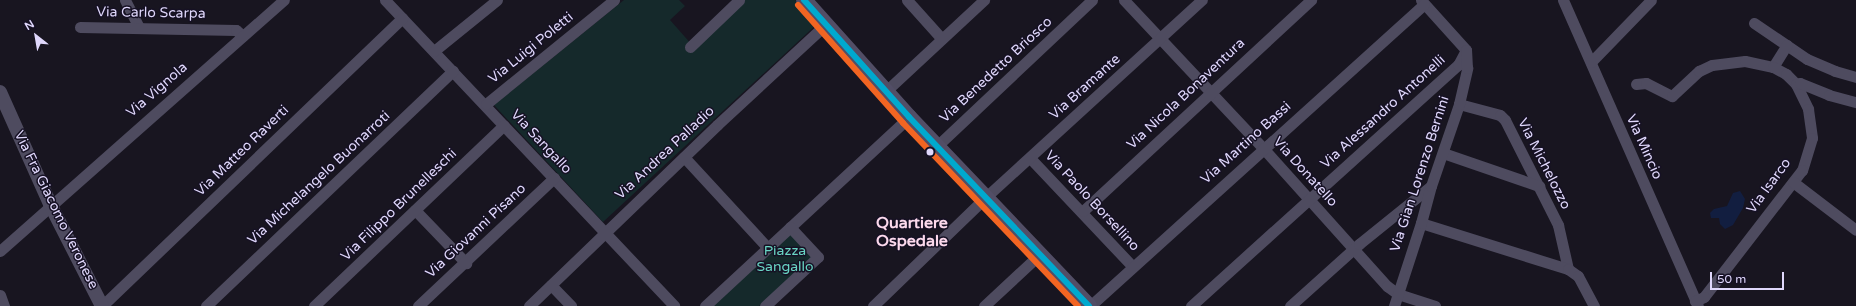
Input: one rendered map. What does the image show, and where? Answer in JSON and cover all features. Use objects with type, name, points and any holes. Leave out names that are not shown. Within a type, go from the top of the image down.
[{"type":"main road","points":[[804,0],[909,117],[988,196],[1090,306]]},
{"type":"street","points":[[125,0],[139,27]]},
{"type":"street","name":"Via Vignola","points":[[0,251],[50,204],[284,0]]},
{"type":"street","name":"Via Sangallo","points":[[385,0],[486,104],[674,306]]},
{"type":"street","points":[[434,51],[497,0]]},
{"type":"street","name":"Via Luigi Poletti","points":[[486,104],[614,0]]},
{"type":"street","points":[[690,47],[739,0]]},
{"type":"street","points":[[907,0],[942,39]]},
{"type":"street","points":[[886,91],[984,0]]},
{"type":"street","name":"Via Benedetto Briosco","points":[[937,146],[1092,0]]},
{"type":"street","name":"Via Donatello","points":[[1124,0],[1263,148],[1307,200],[1354,248],[1387,286],[1395,302]]},
{"type":"street","name":"Via Bramante","points":[[873,306],[988,196],[1202,0]]},
{"type":"street","name":"Via Nicola Bonaventura","points":[[1083,211],[1311,0]]},
{"type":"street","name":"Via Mincio","points":[[1563,0],[1696,303]]},
{"type":"street","points":[[1591,62],[1651,0]]},
{"type":"street","points":[[1422,2],[1466,50]]},
{"type":"street","name":"Via Martino Bassi","points":[[1090,306],[1422,2]]},
{"type":"street","name":"Via Matteo Raverti","points":[[102,306],[402,18]]},
{"type":"street","points":[[1754,23],[1821,66],[1856,77]]},
{"type":"street","name":"Via Andrea Palladio","points":[[529,306],[684,157],[825,25]]},
{"type":"street","name":"Via Carlo Scarpa","points":[[80,27],[236,30],[243,36]]},
{"type":"street","points":[[1773,67],[1787,45]]},
{"type":"street","name":"Via Gian Lorenzo Bernini","points":[[1395,302],[1421,224],[1431,186],[1459,104],[1467,68],[1466,50]]},
{"type":"street","name":"Via Alessandro Antonelli","points":[[1191,306],[1458,65],[1466,50]]},
{"type":"street","name":"Via Isarco","points":[[1636,84],[1646,84],[1672,96],[1688,80],[1712,65],[1745,61],[1773,67],[1786,74],[1796,84],[1808,109],[1812,138],[1806,159],[1793,182],[1704,296],[1696,303]]},
{"type":"street","name":"Via Michelangelo Buonarroti","points":[[206,306],[453,71]]},
{"type":"street","points":[[1796,84],[1856,102]]},
{"type":"street","name":"Via Fra Giacomo Veronese","points":[[0,92],[50,204],[102,306]]},
{"type":"street","name":"Via Michelozzo","points":[[1459,104],[1500,116],[1505,120],[1558,225],[1568,269]]},
{"type":"street","points":[[705,306],[909,117]]},
{"type":"street","name":"Via Filippo Brunelleschi","points":[[314,306],[504,125]]},
{"type":"street","points":[[1443,153],[1539,186]]},
{"type":"street","points":[[684,157],[768,247]]},
{"type":"street","name":"Via Paolo Borsellino","points":[[1030,158],[1083,211],[1132,266]]},
{"type":"street","name":"Via Giovanni Pisano","points":[[418,306],[466,263],[554,178]]},
{"type":"street","points":[[1793,182],[1856,230]]},
{"type":"street","points":[[1290,306],[1354,248],[1431,186]]},
{"type":"street","points":[[415,210],[466,263]]},
{"type":"street","points":[[1421,224],[1568,269],[1578,276],[1594,306]]},
{"type":"street","points":[[765,306],[818,257],[790,227]]},
{"type":"street","points":[[984,306],[1041,253]]},
{"type":"street","points":[[551,285],[571,306]]},
{"type":"street","points":[[0,295],[4,306]]},
{"type":"street","points":[[1395,302],[1435,306]]},
{"type":"green space","points":[[624,0],[679,0],[685,6],[670,20],[693,46],[744,0],[795,0],[817,24],[603,222],[494,105]]},
{"type":"green space","name":"Piazza Sangallo","points":[[790,233],[813,256],[759,306],[713,306]]},
{"type":"water","points":[[1740,191],[1745,199],[1743,208],[1733,225],[1725,229],[1720,224],[1719,218],[1711,218],[1710,213],[1714,209],[1727,206],[1733,193]]},
{"type":"transit line","points":[[804,0],[909,117],[1089,306]]},
{"type":"transit line","points":[[798,5],[903,123],[1078,306]]},
{"type":"district","name":"Quartiere Ospedale","points":[[912,232]]}]
